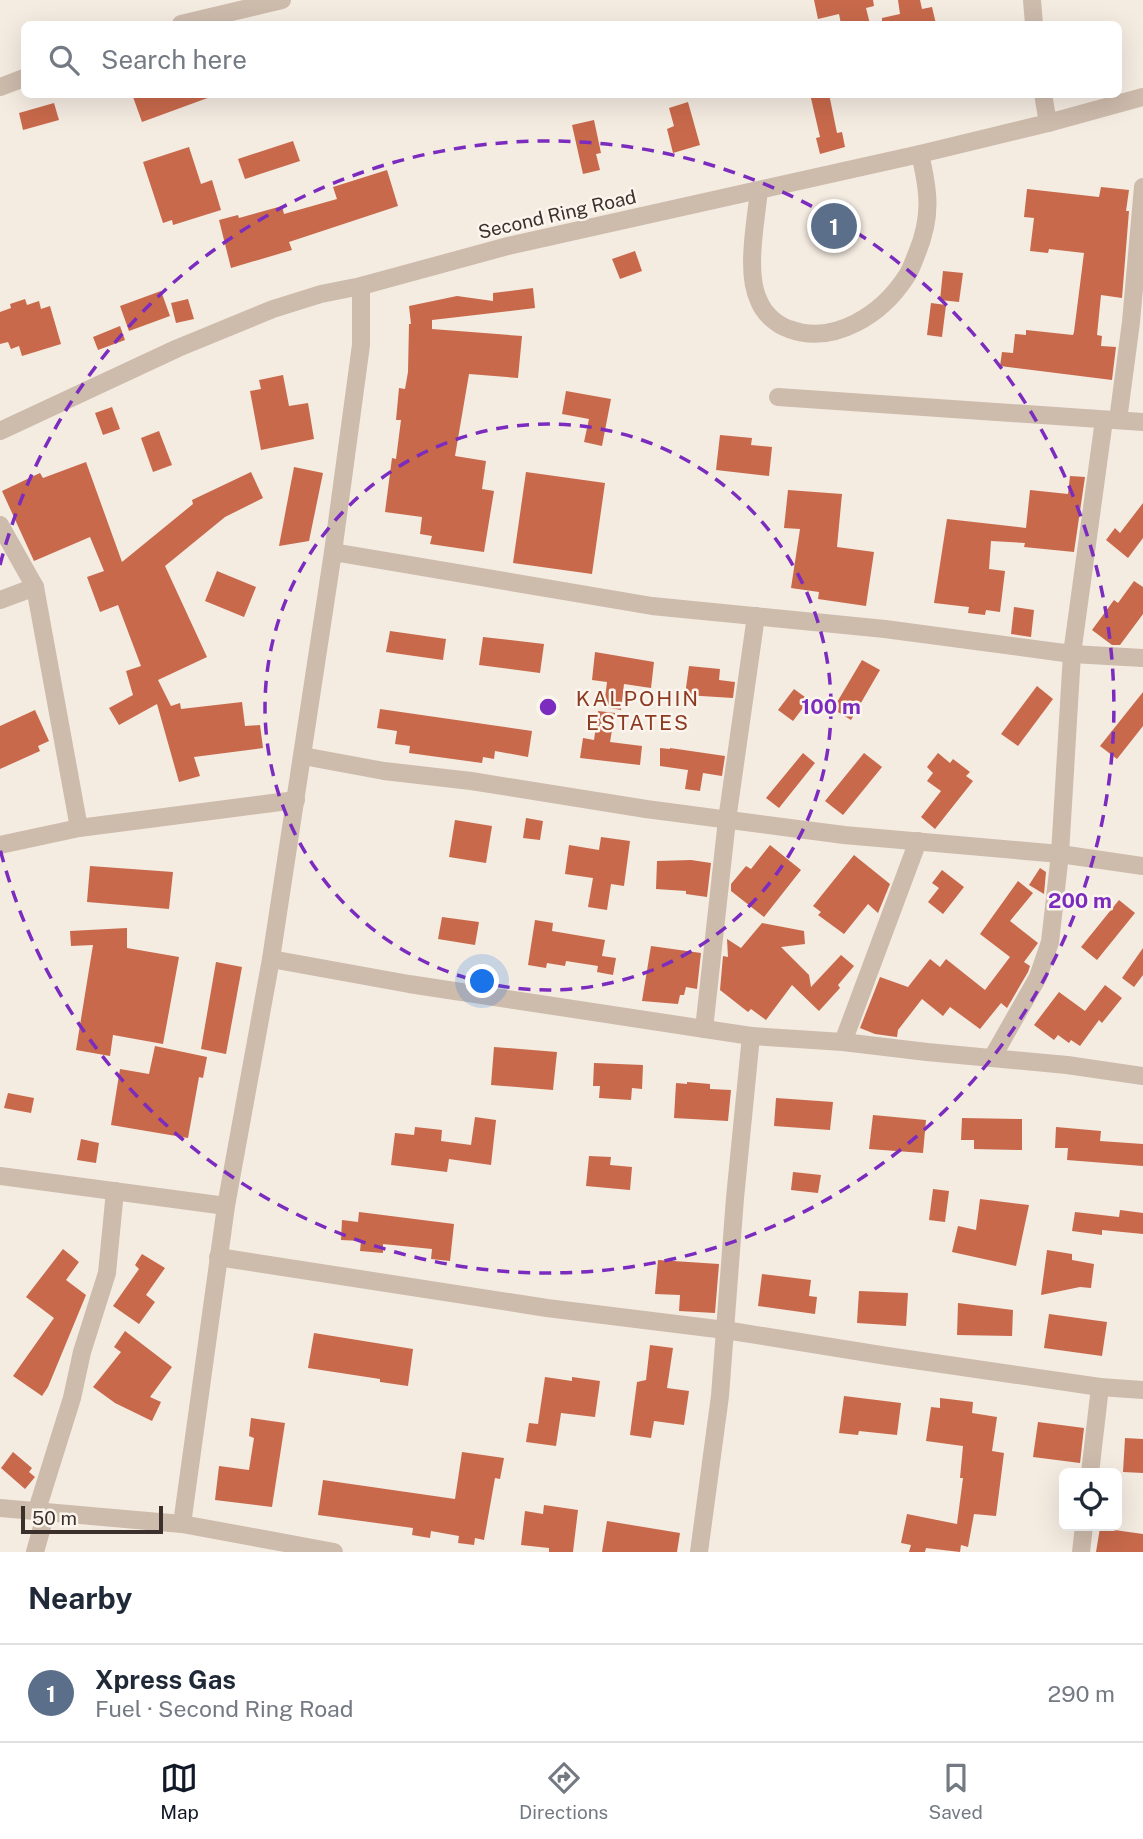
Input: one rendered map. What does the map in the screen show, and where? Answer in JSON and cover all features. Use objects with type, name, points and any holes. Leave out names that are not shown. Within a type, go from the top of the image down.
[{"type":"street","points":[[194,21],[282,0]]},
{"type":"street","points":[[1032,0],[1034,21]]},
{"type":"street","points":[[0,87],[21,79]]},
{"type":"street","name":"Second Ring Road","points":[[0,431],[178,348],[273,309],[321,294],[361,286],[508,246],[920,154],[1143,97]]},
{"type":"street","points":[[1044,98],[1048,123]]},
{"type":"street","points":[[759,190],[753,279],[758,301],[770,317],[783,327],[801,334],[822,335],[846,328],[868,315],[907,276],[920,245],[928,214],[928,186],[920,154]]},
{"type":"street","points":[[992,1058],[1044,964],[1052,926],[1060,854],[1072,654],[1111,420],[1131,322],[1143,187]]},
{"type":"street","points":[[182,1524],[218,1257],[271,959],[333,552],[361,345],[361,286]]},
{"type":"street","points":[[778,397],[1143,422]]},
{"type":"street","points":[[0,525],[35,587],[79,828]]},
{"type":"street","points":[[333,552],[652,606],[886,629],[1072,654],[1143,658]]},
{"type":"street","points":[[0,600],[35,587]]},
{"type":"street","points":[[704,1029],[727,820],[756,616]]},
{"type":"street","points":[[303,756],[384,771],[471,781],[727,820],[844,835],[1060,854],[1143,866]]},
{"type":"street","points":[[0,845],[79,828],[296,800]]},
{"type":"street","points":[[843,1042],[918,841]]},
{"type":"street","points":[[271,959],[409,984],[704,1029],[1067,1065],[1143,1076]]},
{"type":"street","points":[[699,1552],[720,1396],[751,1035]]},
{"type":"street","points":[[0,1176],[226,1206]]},
{"type":"street","points":[[35,1552],[41,1513],[82,1352],[107,1273],[115,1191]]},
{"type":"street","points":[[218,1257],[547,1308],[725,1330],[1100,1387],[1143,1390]]},
{"type":"street","points":[[1091,1468],[1100,1387]]},
{"type":"street","points":[[0,1508],[182,1524],[334,1552]]},
{"type":"street","points":[[1081,1552],[1083,1531]]},
{"type":"building","points":[[814,0],[873,0],[874,6],[866,8],[869,21],[840,21],[839,14],[818,19]]},
{"type":"building","points":[[898,0],[920,0],[922,9],[932,7],[935,21],[882,21],[882,18],[900,14]]},
{"type":"building","points":[[133,98],[208,98],[142,122]]},
{"type":"building","points":[[811,98],[830,98],[837,133],[842,132],[845,147],[820,154],[816,138],[820,137]]},
{"type":"building","points":[[688,102],[700,145],[673,153],[667,129],[674,126],[669,108]]},
{"type":"building","points":[[54,103],[59,120],[23,130],[19,113]]},
{"type":"building","points":[[594,120],[601,153],[596,154],[600,170],[583,174],[572,125]]},
{"type":"building","points":[[293,141],[300,161],[245,179],[238,159]]},
{"type":"building","points":[[189,147],[201,184],[212,180],[221,210],[173,225],[172,220],[163,223],[143,162]]},
{"type":"building","points":[[387,170],[398,206],[289,242],[292,250],[231,268],[219,220],[238,215],[239,218],[282,206],[284,214],[337,199],[333,187]]},
{"type":"building","points":[[1101,187],[1129,190],[1122,298],[1101,295],[1097,335],[1102,336],[1101,346],[1116,347],[1112,380],[1000,366],[1002,352],[1013,353],[1015,334],[1026,335],[1026,330],[1073,335],[1074,332],[1084,253],[1049,249],[1048,253],[1030,251],[1034,218],[1024,217],[1027,189],[1099,197]]},
{"type":"building","points":[[635,251],[642,271],[620,279],[612,259]]},
{"type":"building","points":[[943,271],[963,273],[959,302],[940,300]]},
{"type":"building","points":[[533,288],[535,308],[432,320],[432,329],[522,336],[518,378],[469,374],[455,456],[486,461],[482,489],[494,491],[484,552],[430,544],[432,536],[420,534],[422,517],[385,512],[392,458],[396,459],[401,420],[396,420],[399,388],[405,389],[408,372],[411,324],[409,306],[457,296],[493,301],[493,293]]},
{"type":"building","points":[[161,291],[170,316],[129,331],[120,306]]},
{"type":"building","points":[[25,299],[27,305],[39,301],[41,309],[50,306],[61,344],[22,356],[19,346],[11,349],[8,342],[0,344],[0,312],[11,308],[10,304]]},
{"type":"building","points":[[188,299],[194,319],[176,323],[171,303]]},
{"type":"building","points":[[931,303],[946,305],[942,337],[927,335]]},
{"type":"building","points":[[120,326],[125,340],[98,350],[93,337]]},
{"type":"building","points":[[283,375],[289,406],[308,403],[314,439],[261,450],[250,391],[261,389],[259,380]]},
{"type":"building","points":[[566,391],[611,399],[602,446],[584,442],[589,419],[562,414]]},
{"type":"building","points":[[112,407],[120,429],[103,435],[95,413]]},
{"type":"building","points":[[159,431],[172,465],[153,472],[141,438]]},
{"type":"building","points":[[720,435],[752,438],[751,445],[772,447],[769,476],[716,470]]},
{"type":"building","points":[[86,462],[122,562],[193,504],[192,500],[251,472],[263,498],[225,517],[165,566],[207,657],[158,680],[171,706],[180,703],[181,709],[242,702],[245,726],[260,725],[263,748],[194,757],[200,776],[179,782],[157,704],[119,725],[109,708],[133,695],[126,671],[141,666],[118,605],[100,612],[87,577],[104,571],[90,537],[34,561],[2,491],[40,473],[43,478]]},
{"type":"building","points":[[294,467],[323,473],[309,541],[279,546]]},
{"type":"building","points":[[526,472],[605,483],[592,574],[513,563]]},
{"type":"building","points":[[1070,476],[1085,477],[1074,552],[1024,547],[1025,543],[991,541],[989,569],[1005,571],[1000,612],[986,610],[985,615],[968,613],[969,607],[934,603],[947,519],[1026,528],[1030,490],[1068,494]]},
{"type":"building","points":[[788,490],[842,494],[837,547],[874,552],[866,606],[818,599],[819,592],[791,588],[800,529],[784,528]]},
{"type":"building","points":[[1143,503],[1143,538],[1128,558],[1106,540],[1115,528],[1120,533]]},
{"type":"building","points":[[217,571],[256,587],[244,617],[205,601]]},
{"type":"building","points":[[1134,581],[1143,587],[1143,614],[1120,645],[1112,645],[1092,630],[1114,600],[1118,603]]},
{"type":"building","points":[[1014,607],[1034,610],[1031,637],[1011,634]]},
{"type":"building","points":[[390,631],[446,639],[443,660],[386,652]]},
{"type":"building","points":[[483,637],[544,644],[540,673],[479,665]]},
{"type":"building","points":[[595,652],[654,662],[651,688],[624,684],[621,710],[604,707],[607,682],[592,680]]},
{"type":"building","points":[[862,660],[880,670],[851,720],[833,709]]},
{"type":"building","points":[[689,666],[720,669],[719,680],[735,682],[733,698],[685,695]]},
{"type":"building","points":[[1037,686],[1053,699],[1018,746],[1001,734]]},
{"type":"building","points":[[794,689],[809,700],[793,721],[778,710]]},
{"type":"building","points":[[1143,692],[1143,726],[1117,759],[1100,746]]},
{"type":"building","points":[[380,709],[532,731],[528,757],[495,751],[494,759],[483,757],[482,763],[409,753],[410,746],[395,744],[397,731],[377,728]]},
{"type":"building","points":[[35,710],[49,741],[38,746],[40,751],[0,769],[0,726]]},
{"type":"building","points":[[598,711],[615,713],[610,742],[642,746],[640,765],[580,758],[583,738],[594,740]]},
{"type":"building","points":[[660,748],[725,756],[722,776],[703,773],[700,791],[685,789],[688,770],[660,766]]},
{"type":"building","points":[[803,753],[815,763],[779,808],[766,798]]},
{"type":"building","points":[[864,753],[882,767],[843,815],[825,801]]},
{"type":"building","points":[[938,753],[950,763],[953,759],[970,772],[966,776],[973,781],[935,829],[921,817],[941,791],[927,781],[933,773],[927,767]]},
{"type":"building","points":[[526,818],[543,821],[540,840],[523,838]]},
{"type":"building","points":[[455,820],[492,826],[486,863],[449,857]]},
{"type":"building","points":[[601,837],[630,841],[624,886],[611,884],[607,910],[588,907],[593,878],[565,874],[569,845],[599,850]]},
{"type":"building","points":[[770,845],[801,870],[764,917],[731,891],[731,884],[746,866],[751,869]]},
{"type":"building","points":[[854,855],[890,884],[878,913],[868,904],[844,934],[818,915],[821,912],[813,906]]},
{"type":"building","points":[[691,860],[711,863],[707,897],[686,894],[686,891],[656,889],[657,861]]},
{"type":"building","points":[[90,866],[173,872],[169,909],[87,902]]},
{"type":"building","points":[[1040,868],[1046,872],[1044,894],[1029,885]]},
{"type":"building","points":[[942,870],[964,887],[943,914],[928,902],[939,888],[932,883]]},
{"type":"building","points":[[1018,881],[1033,893],[1010,921],[1038,943],[1024,962],[1030,966],[1028,972],[1007,1008],[1001,1003],[980,1029],[950,1007],[943,1016],[922,999],[898,1030],[897,1037],[875,1034],[860,1028],[880,977],[908,987],[930,959],[940,967],[946,959],[985,990],[1010,957],[980,934]]},
{"type":"building","points":[[1119,900],[1135,913],[1097,960],[1081,947]]},
{"type":"building","points":[[442,917],[479,922],[475,945],[438,939]]},
{"type":"building","points":[[535,920],[553,923],[552,931],[605,940],[602,956],[616,958],[613,975],[597,972],[598,966],[566,961],[565,966],[547,963],[546,968],[528,965]]},
{"type":"building","points":[[762,923],[804,931],[805,944],[781,947],[809,975],[811,987],[841,955],[854,966],[838,985],[840,988],[819,1011],[792,985],[766,1020],[751,1009],[748,1012],[720,990],[723,956],[728,957],[727,939],[741,948]]},
{"type":"building","points":[[127,928],[127,948],[179,957],[163,1044],[113,1035],[110,1056],[76,1050],[93,945],[71,946],[70,931]]},
{"type":"building","points":[[651,946],[701,953],[697,989],[686,987],[678,1004],[642,1001]]},
{"type":"building","points":[[1143,948],[1143,975],[1134,987],[1122,978]]},
{"type":"building","points":[[216,962],[242,967],[226,1054],[201,1049]]},
{"type":"building","points":[[1105,985],[1122,998],[1102,1023],[1099,1020],[1080,1046],[1071,1040],[1069,1043],[1058,1035],[1054,1040],[1034,1025],[1059,992],[1085,1011]]},
{"type":"building","points":[[155,1046],[207,1057],[203,1078],[199,1077],[188,1138],[111,1125],[120,1069],[149,1074]]},
{"type":"building","points":[[494,1047],[557,1052],[553,1090],[491,1085]]},
{"type":"building","points":[[594,1063],[643,1065],[642,1089],[632,1088],[631,1100],[599,1098],[600,1086],[593,1086]]},
{"type":"building","points":[[676,1083],[710,1084],[710,1089],[731,1090],[728,1121],[674,1118]]},
{"type":"building","points":[[8,1093],[34,1098],[31,1113],[4,1108]]},
{"type":"building","points":[[776,1098],[833,1102],[830,1130],[774,1126]]},
{"type":"building","points":[[873,1115],[926,1120],[923,1153],[869,1149]]},
{"type":"building","points":[[475,1117],[496,1120],[491,1165],[449,1159],[447,1172],[391,1165],[395,1133],[414,1135],[415,1127],[442,1130],[441,1141],[471,1145]]},
{"type":"building","points":[[962,1118],[1022,1119],[1022,1150],[974,1149],[974,1140],[961,1140]]},
{"type":"building","points":[[1056,1127],[1101,1131],[1100,1141],[1143,1144],[1143,1166],[1067,1160],[1068,1148],[1055,1148]]},
{"type":"building","points":[[81,1139],[99,1143],[96,1163],[77,1160]]},
{"type":"building","points":[[589,1156],[611,1157],[610,1165],[632,1167],[630,1190],[586,1186]]},
{"type":"building","points":[[793,1172],[821,1175],[818,1193],[791,1190]]},
{"type":"building","points":[[933,1189],[949,1191],[945,1222],[929,1220]]},
{"type":"building","points":[[980,1199],[1029,1205],[1016,1266],[952,1252],[958,1226],[976,1230]]},
{"type":"building","points":[[1120,1210],[1143,1213],[1143,1234],[1102,1230],[1102,1235],[1072,1231],[1075,1212],[1119,1217]]},
{"type":"building","points":[[359,1212],[454,1224],[450,1261],[431,1259],[432,1249],[383,1244],[383,1253],[360,1251],[361,1241],[341,1240],[342,1220],[358,1222]]},
{"type":"building","points":[[63,1249],[79,1262],[66,1280],[86,1295],[42,1396],[13,1376],[54,1318],[26,1297]]},
{"type":"building","points":[[1047,1250],[1072,1254],[1072,1260],[1094,1264],[1091,1288],[1080,1287],[1041,1295]]},
{"type":"building","points":[[142,1254],[165,1268],[146,1295],[155,1302],[139,1324],[113,1306],[139,1269],[135,1265]]},
{"type":"building","points":[[658,1260],[719,1264],[715,1313],[679,1311],[680,1295],[655,1294]]},
{"type":"building","points":[[762,1274],[811,1280],[809,1296],[817,1297],[815,1314],[758,1306]]},
{"type":"building","points":[[859,1291],[908,1293],[906,1326],[857,1323]]},
{"type":"building","points":[[958,1303],[1013,1310],[1012,1336],[957,1335]]},
{"type":"building","points":[[1049,1314],[1107,1322],[1102,1356],[1044,1348]]},
{"type":"building","points":[[125,1331],[172,1367],[150,1397],[161,1402],[152,1421],[115,1403],[93,1387],[121,1352],[114,1347]]},
{"type":"building","points":[[314,1333],[413,1349],[408,1386],[308,1368]]},
{"type":"building","points":[[650,1345],[673,1348],[667,1388],[689,1391],[684,1425],[654,1421],[651,1438],[630,1435],[637,1382],[646,1380]]},
{"type":"building","points":[[545,1377],[600,1381],[595,1417],[561,1413],[556,1446],[526,1442],[529,1423],[538,1424]]},
{"type":"building","points":[[844,1396],[901,1403],[897,1435],[859,1431],[858,1435],[839,1433]]},
{"type":"building","points":[[940,1398],[973,1402],[972,1413],[997,1417],[992,1451],[1004,1453],[996,1516],[974,1514],[968,1547],[961,1545],[960,1552],[926,1548],[925,1552],[909,1552],[911,1545],[901,1543],[907,1514],[957,1524],[963,1478],[960,1478],[963,1446],[926,1441],[931,1407],[940,1408]]},
{"type":"building","points":[[251,1418],[285,1423],[272,1507],[215,1500],[219,1466],[249,1470],[254,1438],[249,1436]]},
{"type":"building","points":[[1038,1422],[1084,1428],[1080,1463],[1033,1457]]},
{"type":"building","points":[[1125,1438],[1143,1439],[1143,1473],[1123,1472]]},
{"type":"building","points":[[13,1452],[32,1468],[29,1472],[35,1477],[25,1489],[1,1468]]},
{"type":"building","points":[[462,1452],[504,1458],[500,1479],[495,1478],[484,1540],[475,1538],[474,1545],[458,1543],[459,1536],[431,1531],[430,1538],[412,1535],[413,1528],[318,1515],[323,1480],[455,1499]]},
{"type":"building","points":[[544,1505],[578,1510],[573,1552],[549,1552],[549,1548],[521,1545],[525,1511],[543,1514]]},
{"type":"building","points":[[607,1521],[680,1533],[677,1552],[602,1552]]},
{"type":"building","points":[[1100,1531],[1143,1534],[1143,1552],[1096,1552]]},
{"type":"place","name":"Xpress Gas","points":[[834,226]]},
{"type":"district","name":"KALPOHIN ESTATES","points":[[638,710]]}]
